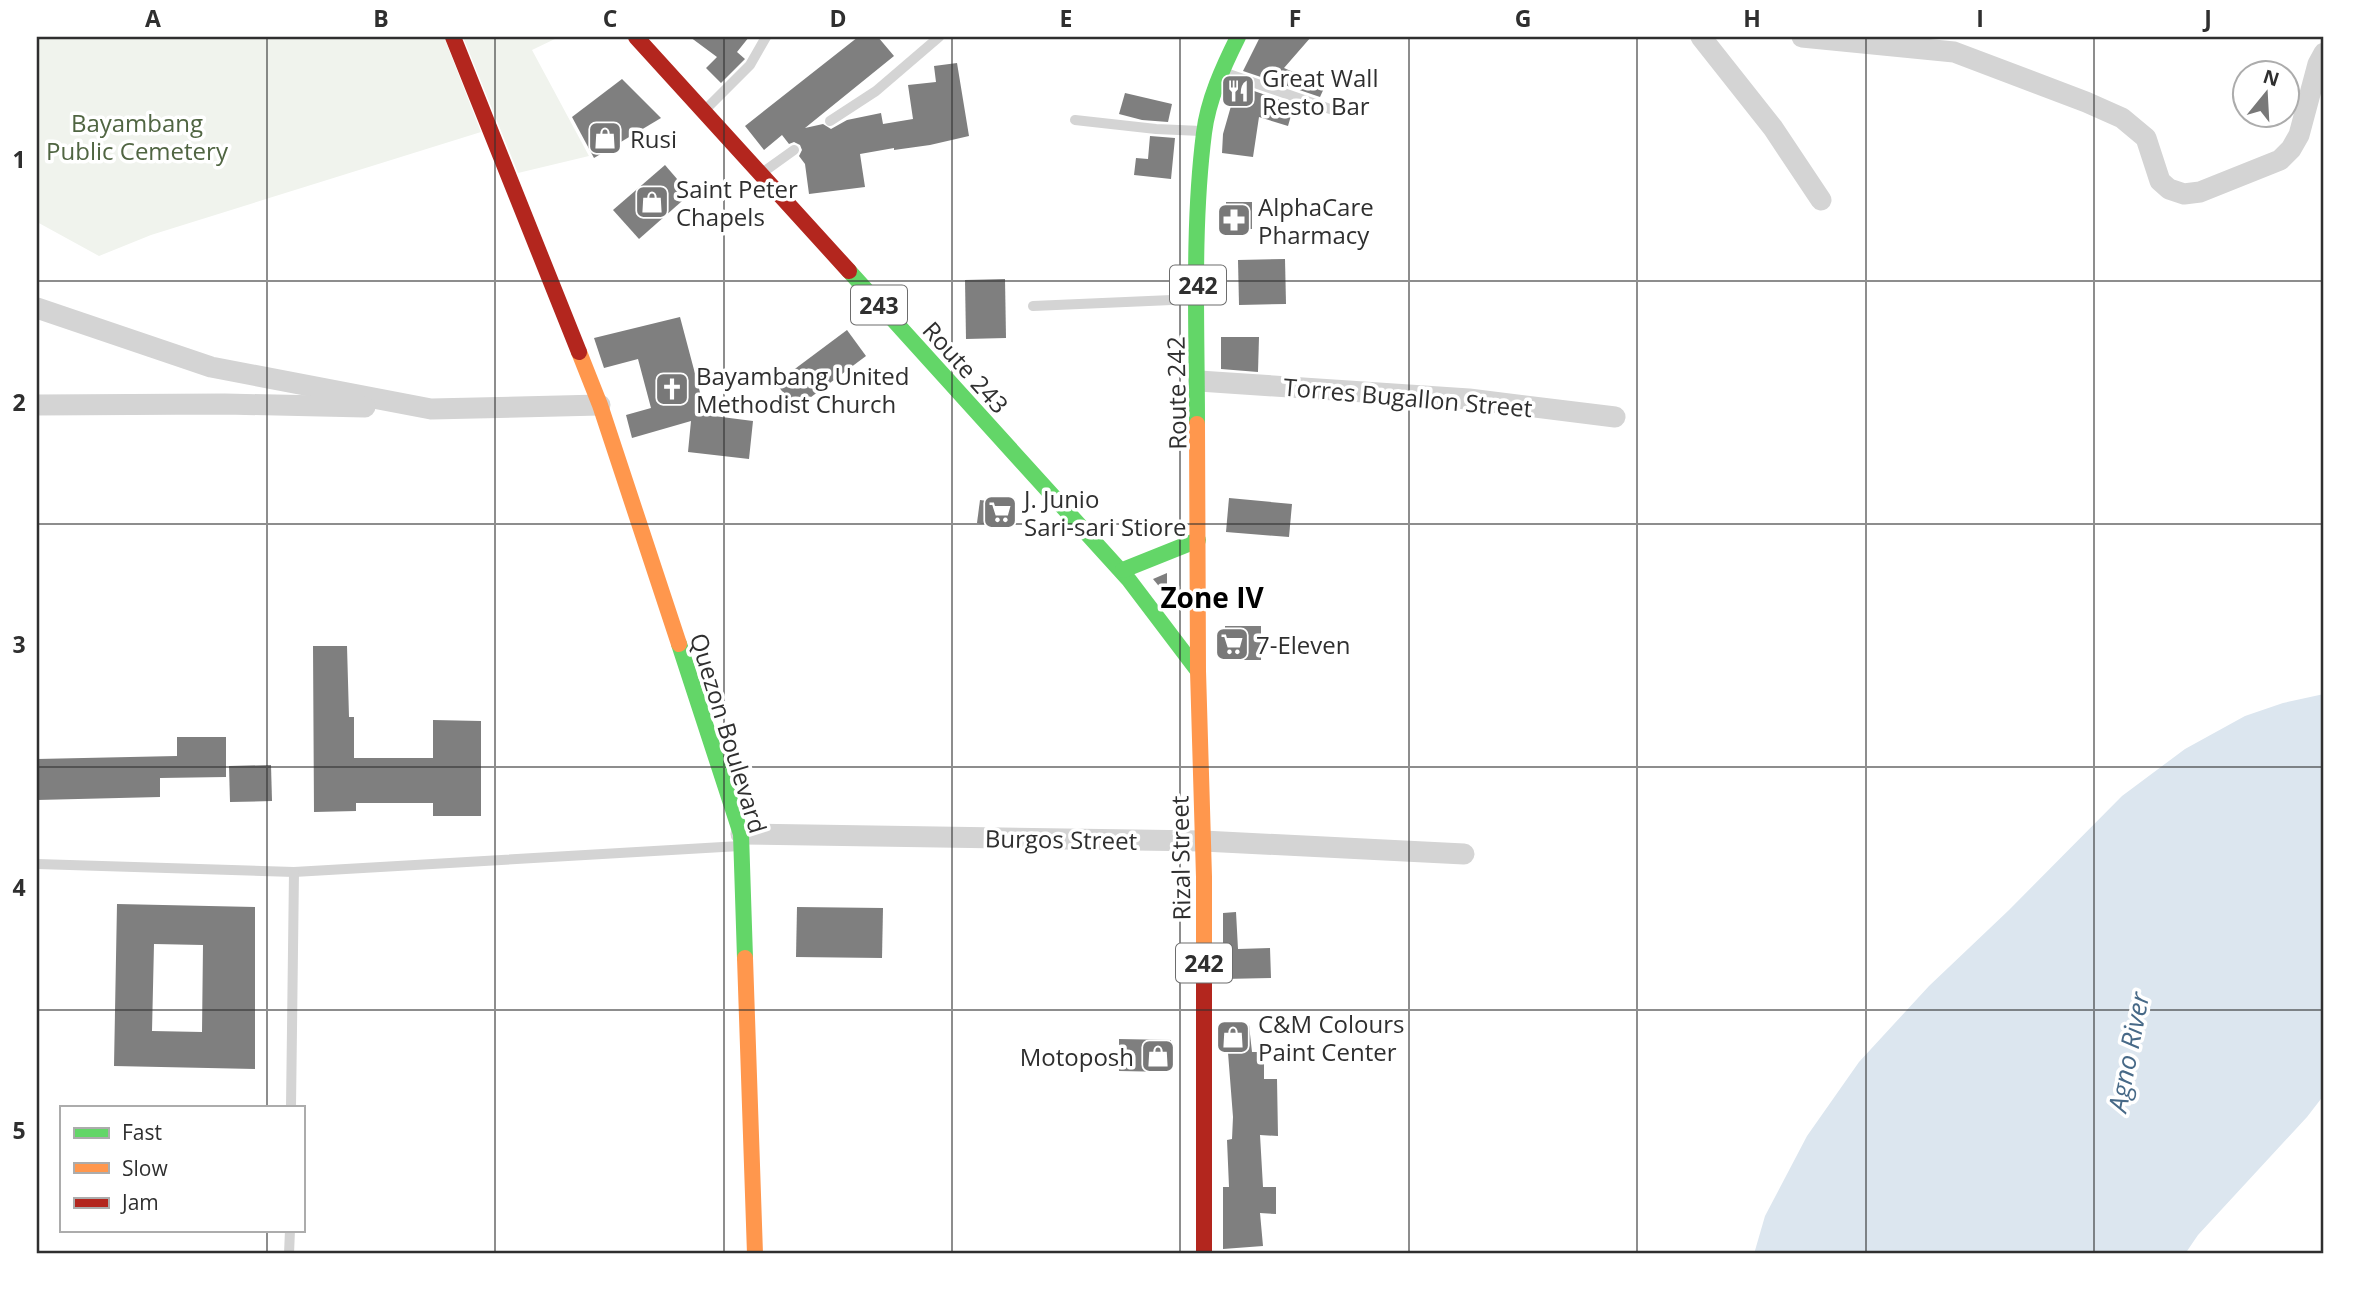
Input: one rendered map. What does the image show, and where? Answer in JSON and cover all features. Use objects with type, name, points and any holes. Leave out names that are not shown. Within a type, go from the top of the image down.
[{"type":"main road","name":"Quezon Boulevard","points":[[453,37],[600,405],[741,840],[755,1254]]},
{"type":"main road","name":"Route 243","points":[[639,37],[760,175],[1082,529],[1123,570],[1165,622],[1198,671]]},
{"type":"main road","name":"Route 242","points":[[1198,671],[1199,206],[1204,131],[1221,71],[1238,37]]},
{"type":"main road","points":[[1123,570],[1198,540]]},
{"type":"main road","name":"Rizal Street","points":[[1198,671],[1203,841],[1204,1254]]},
{"type":"street","points":[[1701,37],[1773,128],[1821,200]]},
{"type":"street","points":[[1802,37],[1954,52],[2086,102],[2122,118],[2146,138],[2160,181],[2169,189],[2184,194],[2200,192],[2280,160],[2291,149],[2299,135],[2318,64],[2324,52]]},
{"type":"street","points":[[37,308],[211,367],[430,409]]},
{"type":"street","name":"Torres Bugallon Street","points":[[1199,381],[1469,399],[1615,417]]},
{"type":"street","points":[[37,393],[61,406]]},
{"type":"street","points":[[37,405],[225,404],[430,409],[600,405]]},
{"type":"street","name":"Burgos Street","points":[[741,840],[1203,841],[1464,854]]},
{"type":"lane","points":[[703,112],[750,65],[766,37]]},
{"type":"lane","points":[[830,121],[876,91],[939,37]]},
{"type":"lane","points":[[1221,71],[1333,110]]},
{"type":"lane","points":[[1075,120],[1204,131]]},
{"type":"lane","points":[[760,175],[794,150]]},
{"type":"lane","points":[[1033,306],[1198,299]]},
{"type":"lane","points":[[37,864],[294,872],[741,840]]},
{"type":"lane","points":[[291,1106],[294,872]]},
{"type":"lane","points":[[289,1254],[290,1232]]},
{"type":"green space","name":"Bayambang Public Cemetery","points":[[37,37],[444,37],[481,132],[151,235],[99,256],[37,222]]},
{"type":"green space","points":[[463,37],[559,37],[532,50],[589,156],[518,173]]},
{"type":"water","name":"Agno River","points":[[2324,694],[2324,1095],[2198,1235],[2185,1254],[1754,1254],[1765,1216],[1807,1136],[1859,1062],[1929,986],[2122,796],[2185,749],[2245,716],[2283,703]]},
{"type":"building","points":[[690,37],[749,37],[737,52],[745,59],[721,83],[706,68],[717,57]]},
{"type":"building","points":[[858,37],[878,37],[894,56],[805,128],[823,124],[831,129],[847,120],[881,113],[883,124],[913,119],[908,85],[936,82],[934,66],[957,63],[969,136],[930,145],[860,154],[865,187],[809,194],[805,164],[799,156],[802,150],[800,145],[794,142],[789,144],[782,135],[764,150],[745,126]]},
{"type":"building","points":[[1260,37],[1311,37],[1284,68],[1325,86],[1320,97],[1243,71]]},
{"type":"building","name":"Rusi","points":[[622,79],[661,118],[594,158],[572,117]]},
{"type":"building","points":[[1237,85],[1294,105],[1288,126],[1259,117],[1253,157],[1222,153],[1223,134]]},
{"type":"building","points":[[1125,93],[1172,104],[1168,122],[1142,120],[1119,114]]},
{"type":"building","points":[[1150,136],[1175,138],[1171,179],[1134,175],[1136,158],[1148,159]]},
{"type":"building","name":"Saint Peter Chapels","points":[[665,165],[690,194],[639,239],[613,210]]},
{"type":"building","points":[[1226,202],[1252,202],[1252,229],[1226,228]]},
{"type":"building","points":[[1285,259],[1286,304],[1239,305],[1238,260]]},
{"type":"building","points":[[1005,279],[1006,338],[966,339],[965,280]]},
{"type":"building","name":"Bayambang United Methodist Church","points":[[680,317],[706,415],[753,421],[749,459],[688,452],[691,421],[632,438],[626,415],[651,408],[638,359],[604,368],[594,338]]},
{"type":"building","points":[[847,330],[866,356],[795,409],[776,383]]},
{"type":"building","points":[[1221,337],[1259,337],[1258,372],[1221,369]]},
{"type":"building","points":[[1229,498],[1292,504],[1289,537],[1226,532]]},
{"type":"building","points":[[980,500],[1010,504],[1007,526],[977,523]]},
{"type":"building","points":[[1167,573],[1167,596],[1153,579]]},
{"type":"building","points":[[1225,626],[1261,626],[1261,660],[1225,660]]},
{"type":"building","points":[[313,646],[347,646],[349,717],[354,717],[354,758],[433,758],[433,720],[481,721],[481,816],[433,816],[433,803],[356,803],[356,811],[314,812]]},
{"type":"building","points":[[177,737],[226,737],[226,777],[160,778],[160,797],[37,800],[37,759],[177,756]]},
{"type":"building","points":[[271,765],[272,801],[230,802],[229,766]]},
{"type":"building","points":[[117,904],[255,907],[255,1069],[114,1066]],"holes":[[[154,944],[203,945],[202,1032],[152,1031]]]},
{"type":"building","points":[[797,907],[883,908],[882,958],[796,957]]},
{"type":"building","points":[[1236,912],[1238,949],[1270,948],[1271,978],[1223,979],[1223,913]]},
{"type":"building","points":[[1249,1025],[1252,1052],[1264,1052],[1264,1079],[1277,1079],[1278,1136],[1260,1135],[1263,1187],[1276,1187],[1276,1214],[1260,1213],[1263,1246],[1223,1249],[1223,1187],[1229,1187],[1227,1140],[1232,1139],[1233,1117],[1226,1027]]},
{"type":"building","points":[[1119,1039],[1171,1040],[1170,1072],[1119,1071]]},
{"type":"traffic: fast","points":[[1197,424],[1196,315],[1200,169],[1206,121],[1213,96],[1238,37]]},
{"type":"traffic: fast","points":[[849,271],[1129,580],[1198,671]]},
{"type":"traffic: fast","points":[[1123,570],[1198,540]]},
{"type":"traffic: fast","points":[[679,644],[741,834],[745,958]]},
{"type":"traffic: slow","points":[[579,352],[600,405],[679,644]]},
{"type":"traffic: slow","points":[[1197,424],[1198,671],[1204,973]]},
{"type":"traffic: slow","points":[[745,958],[755,1254]]},
{"type":"traffic: jam","points":[[453,37],[579,352]]},
{"type":"traffic: jam","points":[[636,37],[849,271]]},
{"type":"traffic: jam","points":[[1204,973],[1204,1254]]},
{"type":"place","name":"Great Wall Resto Bar","points":[[1238,91]]},
{"type":"place","name":"Rusi","points":[[605,138]]},
{"type":"place","name":"Saint Peter Chapels","points":[[652,202]]},
{"type":"place","name":"AlphaCare Pharmacy","points":[[1234,220]]},
{"type":"place","name":"Bayambang United Methodist Church","points":[[672,389]]},
{"type":"place","name":"J. Junio Sari-sari Stiore","points":[[1000,512]]},
{"type":"place","name":"7-Eleven","points":[[1232,644]]},
{"type":"place","name":"C&M Colours Paint Center","points":[[1233,1037]]},
{"type":"place","name":"Motoposh","points":[[1158,1056]]},
{"type":"district","name":"Zone IV","points":[[1212,597]]}]
